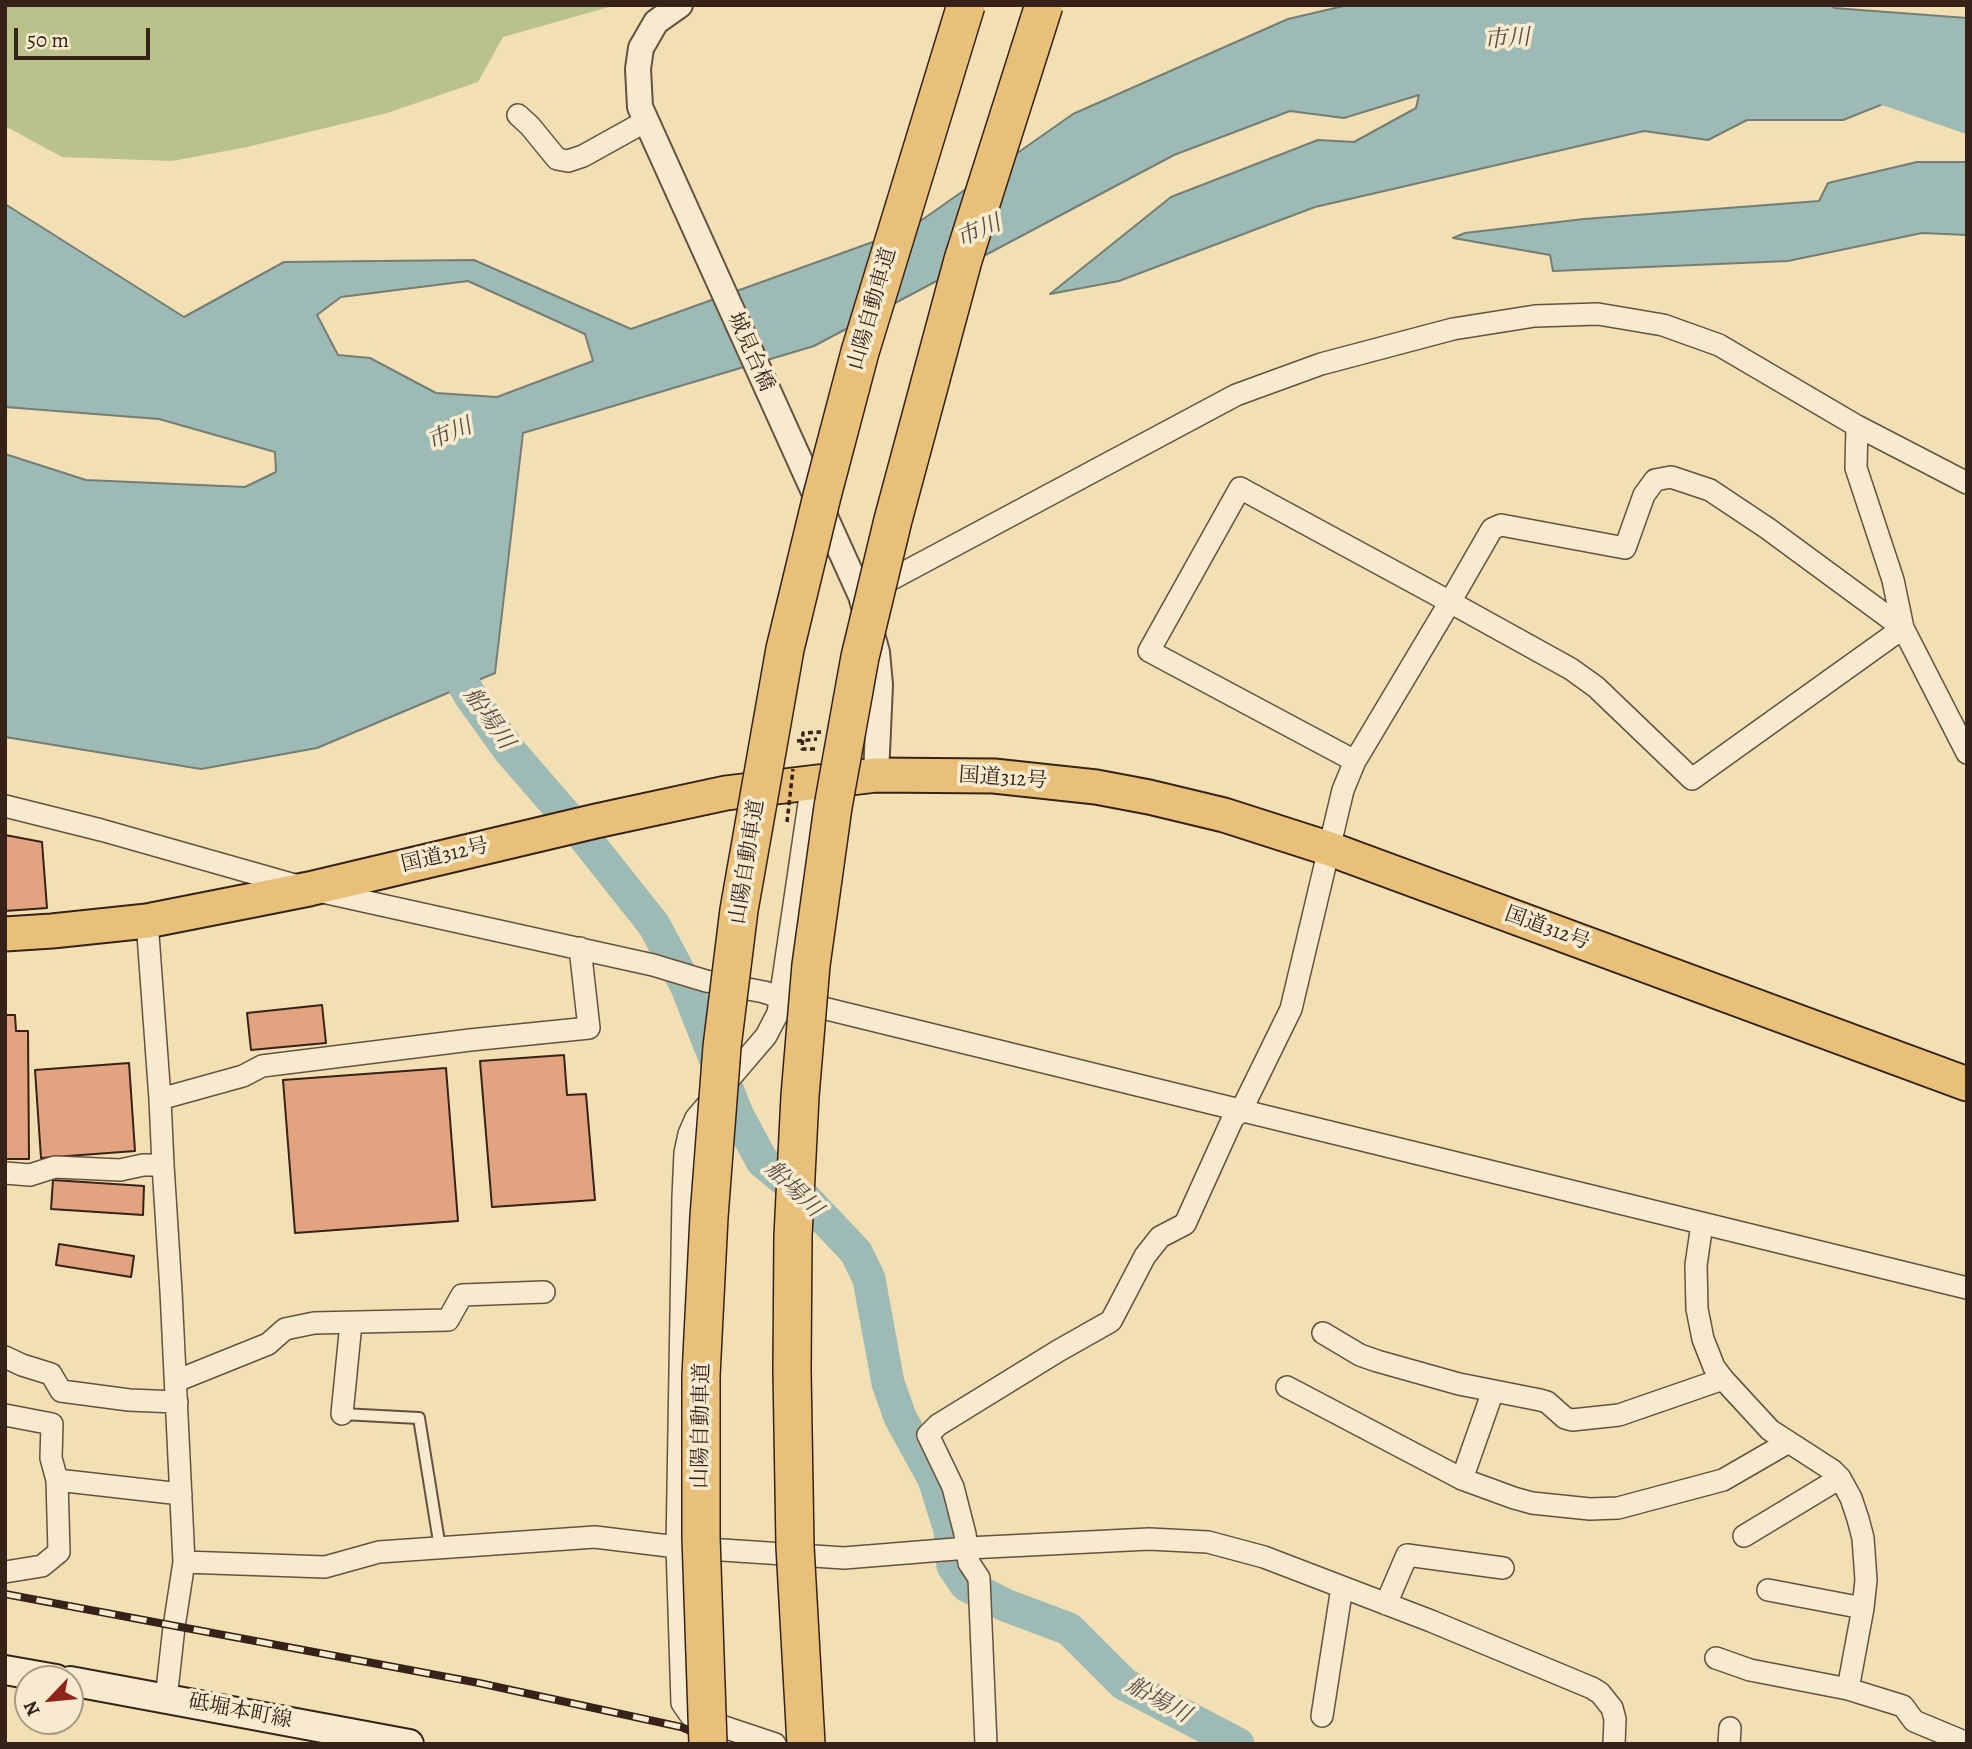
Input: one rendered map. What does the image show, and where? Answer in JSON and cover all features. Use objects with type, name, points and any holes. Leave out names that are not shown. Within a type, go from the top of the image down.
[{"type":"highway","name":"山陽自動車道","points":[[708,1744],[701,1537],[701,1376],[709,1217],[722,1047],[739,910],[785,649],[822,496],[860,352],[966,5]]},
{"type":"highway","points":[[806,1744],[795,1546],[792,1356],[793,1236],[800,1096],[811,965],[833,807],[860,657],[893,520],[963,260],[1044,5]]},
{"type":"highway","name":"国道312号","points":[[5,934],[52,932],[147,920],[309,889],[553,830],[803,775],[994,776],[1096,788],[1149,797],[1224,815],[1330,849],[1967,1084]]},
{"type":"main road","name":"砥堀本町線","points":[[84,1684],[409,1744]]},
{"type":"street","name":"城見台橋","points":[[680,5],[656,22],[640,48],[640,107],[857,590],[877,652],[880,685],[876,775]]},
{"type":"street","points":[[518,115],[556,159],[568,161],[583,156],[646,121]]},
{"type":"street","points":[[857,590],[1236,395],[1321,364],[1453,329],[1535,316],[1598,314],[1663,325],[1719,345],[1857,426],[1967,483]]},
{"type":"street","points":[[1857,426],[1856,468],[1893,580],[1903,628],[1967,753]]},
{"type":"street","points":[[986,1744],[979,1578],[969,1563],[968,1548],[953,1487],[928,1435],[949,1418],[1111,1321],[1145,1256],[1160,1237],[1185,1224],[1233,1118],[1241,1111],[1291,1009],[1343,790],[1355,761],[1492,529],[1501,525],[1625,548],[1644,495],[1655,480],[1671,477],[1710,490],[1767,528],[1903,628]]},
{"type":"street","points":[[1355,761],[1149,651],[1240,488],[1571,669],[1596,687],[1692,779],[1903,628]]},
{"type":"street","points":[[775,1744],[691,1716],[682,1703],[677,1547],[685,1153],[696,1118],[766,1036],[778,1013],[782,998],[803,775]]},
{"type":"street","points":[[5,806],[101,830],[309,889],[653,965],[706,981],[764,992],[1967,1288]]},
{"type":"street","points":[[147,920],[160,1099],[184,1562],[166,1699]]},
{"type":"street","points":[[160,1099],[243,1076],[262,1066],[589,1028],[580,948]]},
{"type":"street","points":[[5,1173],[30,1175],[55,1167],[120,1170],[143,1165],[163,1165]]},
{"type":"street","points":[[1702,1224],[1696,1265],[1697,1309],[1703,1339],[1714,1367],[1770,1430],[1832,1469],[1851,1498],[1863,1538],[1866,1580],[1848,1689]]},
{"type":"street","points":[[5,1357],[51,1374],[61,1391],[129,1400],[176,1392],[268,1344],[285,1329],[314,1323],[448,1320],[463,1295],[544,1293]]},
{"type":"street","points":[[342,1414],[351,1323]]},
{"type":"street","points":[[1323,1333],[1360,1355],[1377,1361],[1459,1384],[1547,1402],[1565,1418],[1572,1420],[1619,1415],[1723,1380]]},
{"type":"street","points":[[1287,1387],[1462,1479],[1532,1503],[1603,1510],[1618,1508],[1723,1480],[1787,1443]]},
{"type":"street","points":[[1462,1479],[1493,1391]]},
{"type":"street","points":[[5,1415],[52,1423],[51,1458],[57,1480],[59,1552],[42,1566],[5,1572]]},
{"type":"street","points":[[1744,1536],[1840,1478]]},
{"type":"street","points":[[57,1480],[181,1494]]},
{"type":"street","points":[[184,1562],[325,1567],[379,1552],[595,1538],[677,1547],[844,1558],[968,1548],[1149,1539],[1208,1542],[1264,1557],[1342,1587],[1600,1693],[1612,1708],[1615,1719],[1614,1744]]},
{"type":"street","points":[[1386,1604],[1407,1555],[1503,1568]]},
{"type":"street","points":[[1322,1716],[1342,1587]]},
{"type":"street","points":[[1768,1590],[1863,1608]]},
{"type":"street","points":[[1716,1658],[1750,1670],[1848,1689],[1903,1706],[1914,1721],[1967,1742]]},
{"type":"lane","points":[[342,1414],[419,1418],[440,1548]]},
{"type":"path","points":[[787,822],[803,775]]},
{"type":"green space","points":[[5,5],[616,5],[503,37],[478,82],[387,113],[247,147],[172,161],[62,157],[5,126]]},
{"type":"water","points":[[1348,5],[1832,5],[1834,8],[1967,18],[1967,105],[1883,104],[1843,120],[1747,120],[1708,140],[1644,131],[1315,207],[1119,281],[1050,294],[1171,197],[1318,140],[1354,142],[1416,108],[1419,95],[1344,118],[1290,111],[1174,155],[814,346],[523,433],[495,673],[317,748],[201,769],[5,737],[5,454],[86,480],[245,487],[276,472],[275,452],[159,419],[5,407],[5,204],[184,317],[284,262],[474,260],[631,329],[909,229],[1073,114],[1288,19]],"holes":[[[468,281],[585,334],[593,361],[497,397],[436,393],[370,358],[338,355],[317,315],[341,297]]]},
{"type":"water","points":[[1917,162],[1967,162],[1967,235],[1922,233],[1788,261],[1553,271],[1550,255],[1453,238],[1465,233],[1584,219],[1819,201],[1828,183]]},
{"type":"building","points":[[5,835],[42,842],[47,908],[5,911]]},
{"type":"building","points":[[322,1005],[326,1043],[251,1050],[247,1013]]},
{"type":"building","points":[[5,1015],[15,1015],[16,1031],[28,1031],[29,1159],[5,1159]]},
{"type":"building","points":[[564,1055],[567,1095],[586,1094],[595,1200],[492,1207],[480,1061]]},
{"type":"building","points":[[129,1063],[135,1151],[41,1158],[35,1070]]},
{"type":"building","points":[[446,1068],[458,1221],[295,1233],[283,1080]]},
{"type":"building","points":[[53,1180],[144,1186],[143,1215],[51,1209]]},
{"type":"building","points":[[59,1244],[134,1256],[131,1277],[56,1265]]},
{"type":"waterway","name":"市川","points":[[1886,89],[1967,117]]},
{"type":"waterway","name":"船場川","points":[[443,648],[471,697],[509,750],[581,833],[654,925],[686,985],[737,1114],[762,1161],[798,1191],[856,1252],[869,1279],[888,1383],[900,1417],[934,1479],[950,1530],[953,1566],[966,1585],[1005,1605],[1069,1629],[1124,1684],[1238,1744]]},
{"type":"railway","points":[[5,1594],[479,1683],[681,1727],[722,1744]]}]
